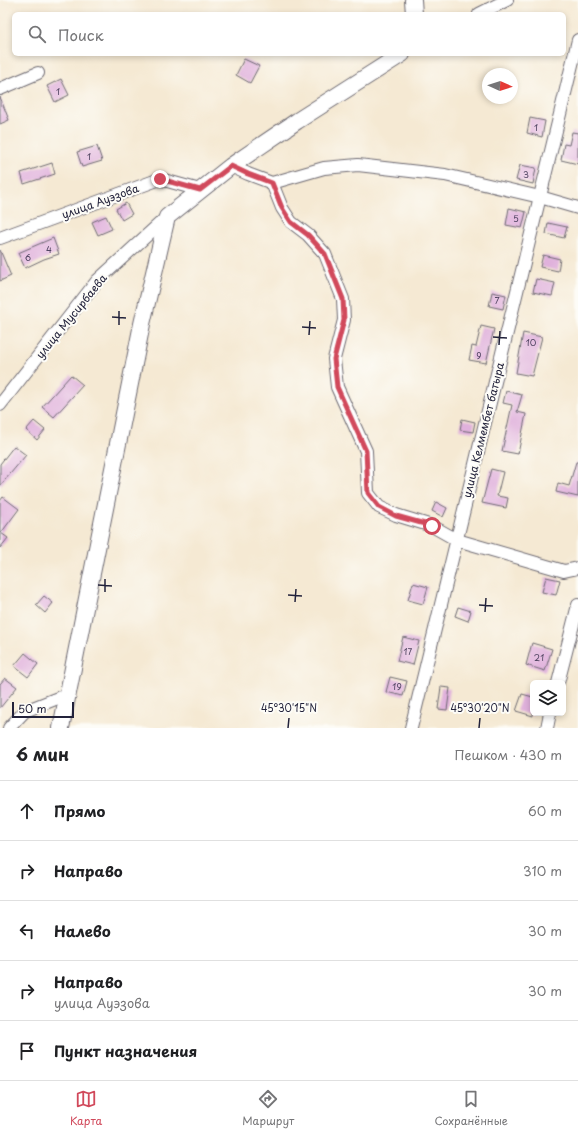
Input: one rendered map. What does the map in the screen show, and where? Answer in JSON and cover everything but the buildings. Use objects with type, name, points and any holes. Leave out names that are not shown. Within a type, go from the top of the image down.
[{"type":"main road","points":[[413,0],[414,12]]},
{"type":"main road","points":[[61,728],[142,324],[167,217],[231,166],[297,121],[399,56]]},
{"type":"street","points":[[483,12],[507,0]]},
{"type":"street","name":"улица Келмембет батыра","points":[[411,728],[578,40]]},
{"type":"street","points":[[0,88],[38,73]]},
{"type":"street","points":[[231,166],[272,183],[324,168],[358,165],[445,175],[540,197],[578,208]]},
{"type":"street","name":"улица Ауэзова","points":[[0,238],[160,179],[200,190]]},
{"type":"street","points":[[272,183],[282,208],[291,222],[308,235],[325,254],[343,299],[344,320],[334,359],[337,387],[366,451],[368,493],[379,507],[396,516],[432,526],[457,540],[564,571],[578,568]]},
{"type":"street","name":"улица Мусирбаева","points":[[0,405],[97,281],[167,217]]},
{"type":"street","points":[[559,680],[578,605]]},
{"type":"street","points":[[9,728],[25,710],[68,694]]},
{"type":"street","points":[[547,728],[549,716]]},
{"type":"route","points":[[160,179],[200,190],[231,166],[272,183],[282,208],[291,222],[308,235],[325,254],[343,299],[344,320],[334,359],[337,387],[366,451],[368,493],[379,507],[396,516],[432,526]]}]
